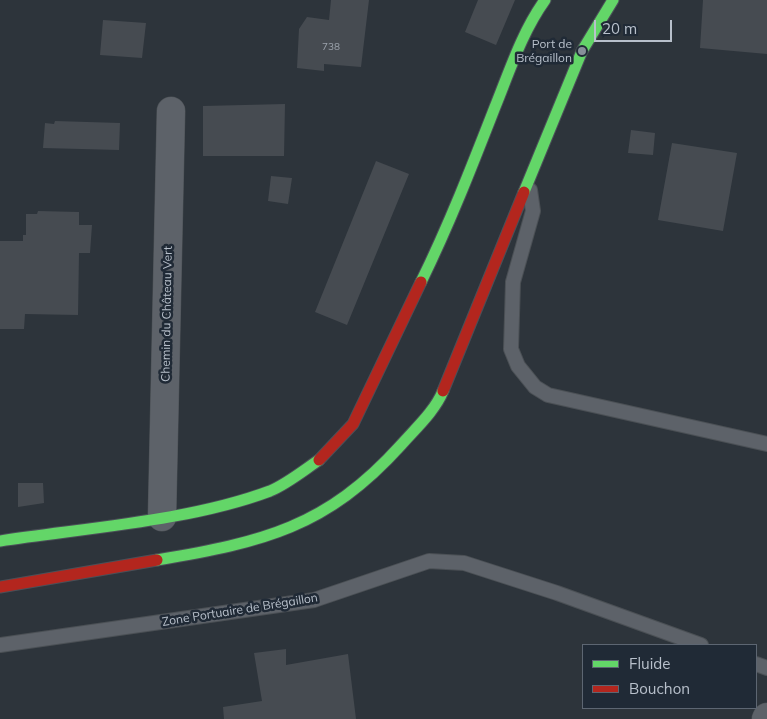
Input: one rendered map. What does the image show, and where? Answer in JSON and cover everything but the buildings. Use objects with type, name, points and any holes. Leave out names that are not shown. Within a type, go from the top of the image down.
[{"type":"main road","points":[[0,540],[162,517],[222,505],[272,490],[319,460],[353,424],[443,238],[514,60],[534,17],[545,0]]},
{"type":"main road","points":[[0,587],[211,550],[286,530],[333,506],[380,470],[412,434],[440,398],[582,52],[613,0]]},
{"type":"street","name":"Chemin du Château Vert","points":[[162,517],[171,112]]},
{"type":"lane","points":[[528,183],[533,211],[513,282],[511,349],[518,366],[535,387],[548,394],[767,444]]},
{"type":"lane","name":"Zone Portuaire de Brégaillon","points":[[0,646],[314,600],[429,561],[464,563],[556,593],[698,644]]},
{"type":"traffic: fast","points":[[421,282],[460,195],[517,52],[545,0]]},
{"type":"traffic: fast","points":[[524,192],[582,51],[613,0]]},
{"type":"traffic: fast","points":[[157,560],[261,538],[291,527],[319,513],[346,495],[373,473],[424,420],[435,406],[443,391]]},
{"type":"traffic: fast","points":[[0,541],[172,517],[206,510],[270,491],[289,481],[319,460]]},
{"type":"traffic: jam","points":[[443,391],[524,192]]},
{"type":"traffic: jam","points":[[319,460],[353,424],[421,282]]},
{"type":"traffic: jam","points":[[0,587],[157,560]]},
{"type":"place","name":"Port de Brégaillon","points":[[582,51]]}]
